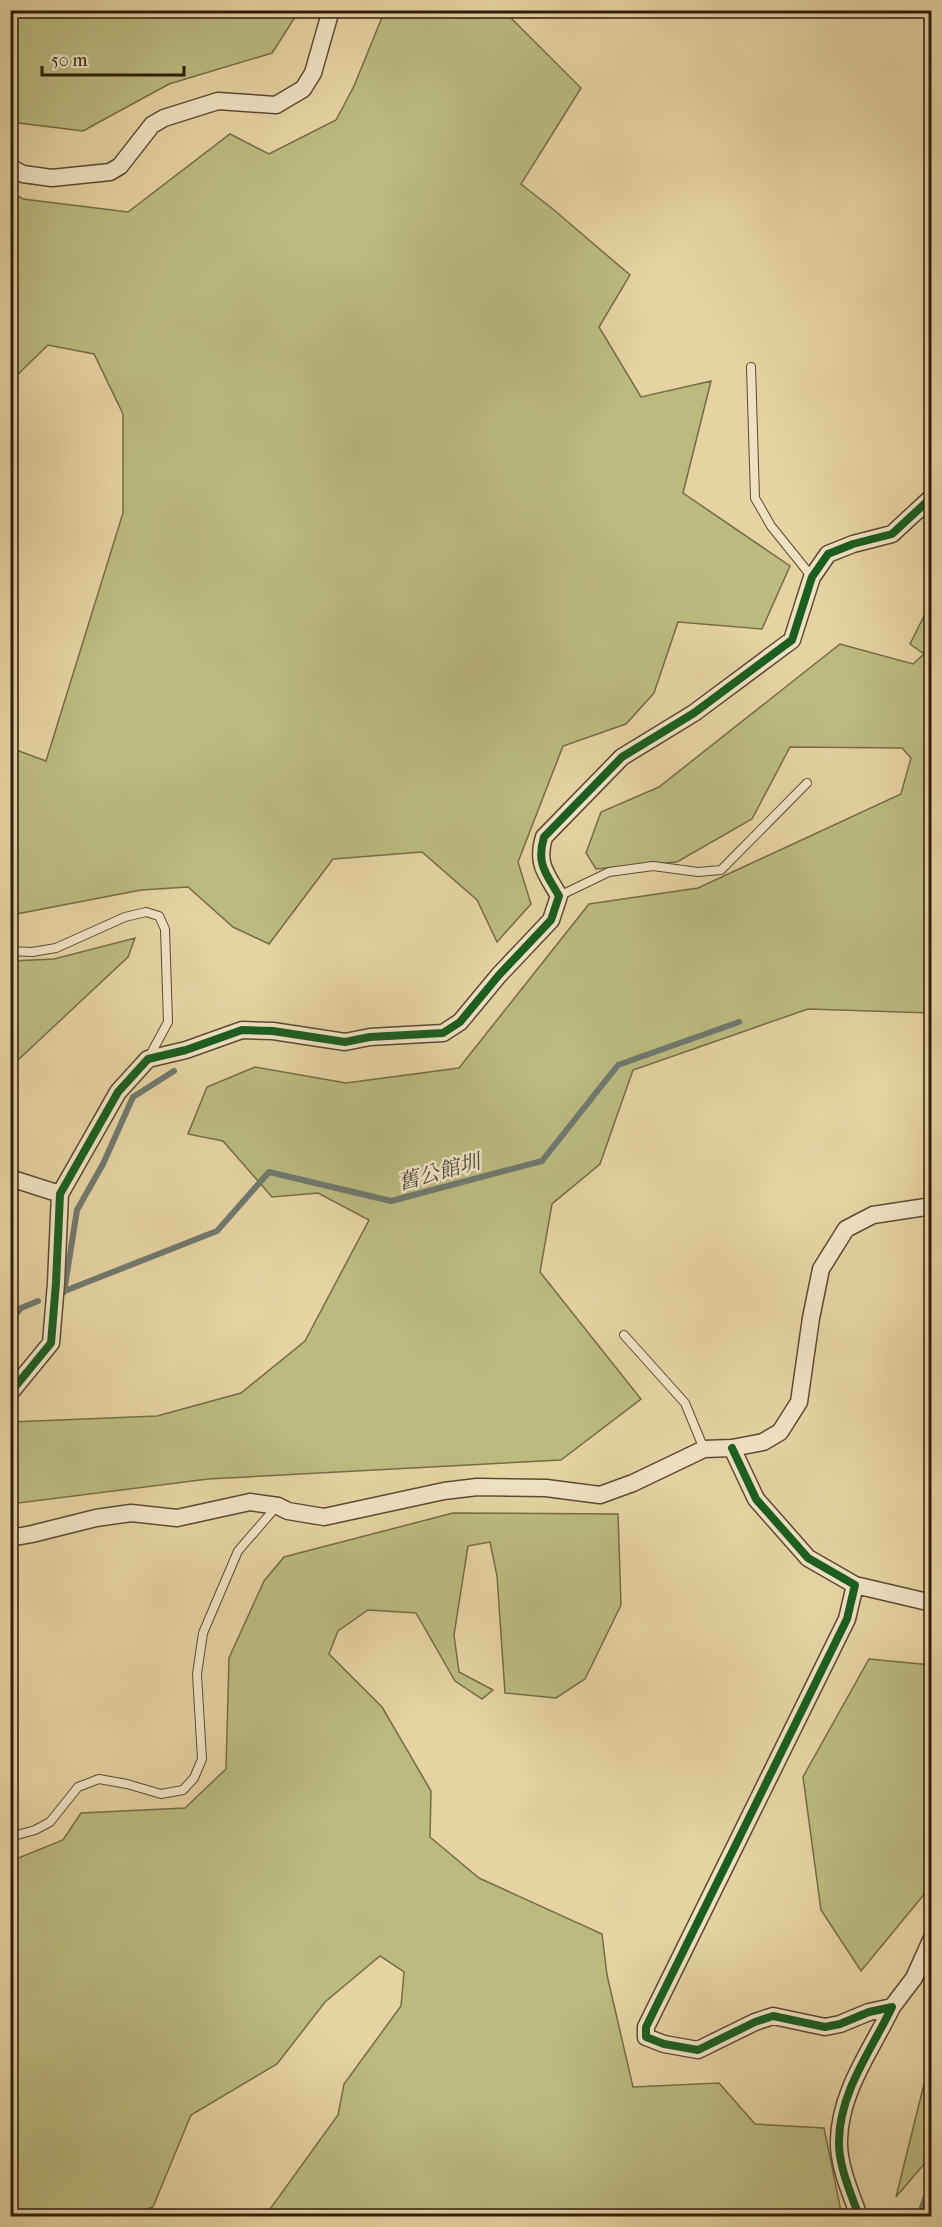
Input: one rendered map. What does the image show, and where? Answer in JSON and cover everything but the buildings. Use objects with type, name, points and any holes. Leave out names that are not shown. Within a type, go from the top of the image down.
[{"type":"street","points":[[10,167],[23,174],[52,178],[110,172],[120,166],[152,125],[164,118],[218,101],[276,105],[303,89],[313,73],[331,10]]},
{"type":"street","points":[[10,1393],[51,1343],[60,1194],[118,1092],[148,1059],[186,1050],[242,1029],[273,1031],[345,1042],[370,1037],[443,1033],[460,1022],[499,975],[551,920],[559,896],[546,873],[539,854],[544,837],[622,757],[694,712],[792,640],[812,577],[828,554],[853,544],[892,534],[932,497]]},
{"type":"street","points":[[10,1178],[60,1194]]},
{"type":"street","points":[[10,1538],[96,1518],[131,1513],[177,1518],[250,1502],[324,1517],[444,1491],[477,1487],[546,1488],[600,1495],[633,1483],[704,1449],[732,1448],[763,1442],[780,1432],[799,1402],[811,1318],[821,1269],[846,1229],[873,1215],[932,1206]]},
{"type":"street","points":[[732,1448],[756,1498],[808,1558],[855,1585],[932,1603]]},
{"type":"street","points":[[855,1585],[847,1619],[646,2027],[646,2037],[664,2044],[698,2050],[754,2022],[773,2016],[825,2027],[892,2007]]},
{"type":"street","points":[[859,2217],[846,2183],[839,2141],[846,2101],[866,2054],[892,2007],[914,1978],[932,1938]]},
{"type":"lane","points":[[751,367],[755,498],[771,526],[812,577]]},
{"type":"lane","points":[[559,896],[609,872],[653,866],[698,872],[721,870],[807,783]]},
{"type":"lane","points":[[10,951],[32,952],[56,948],[124,917],[146,912],[159,916],[165,929],[168,1022],[148,1059]]},
{"type":"lane","points":[[624,1335],[685,1403],[704,1449]]},
{"type":"lane","points":[[10,1837],[35,1830],[50,1822],[78,1787],[99,1779],[161,1794],[183,1790],[194,1778],[202,1759],[197,1674],[203,1633],[238,1551],[278,1506]]},
{"type":"green space","points":[[11,10],[299,11],[272,53],[169,84],[83,131],[11,122]]},
{"type":"green space","points":[[385,10],[532,11],[505,12],[581,88],[521,184],[630,275],[599,327],[641,397],[711,381],[683,493],[790,566],[762,629],[678,622],[654,693],[626,724],[563,746],[518,862],[531,904],[497,942],[477,900],[422,852],[333,859],[269,944],[233,927],[188,887],[141,890],[11,915],[11,748],[46,761],[123,513],[123,414],[94,354],[48,345],[11,381],[11,192],[23,199],[128,212],[230,134],[269,154],[336,120],[354,86]]},
{"type":"green space","points":[[931,602],[931,1013],[808,1009],[633,1070],[600,1164],[552,1204],[540,1272],[641,1399],[561,1460],[208,1479],[11,1504],[11,1422],[157,1416],[241,1393],[305,1341],[369,1220],[318,1193],[272,1197],[223,1141],[188,1134],[207,1087],[255,1067],[346,1083],[459,1068],[589,904],[698,888],[901,794],[911,758],[902,748],[790,747],[752,819],[677,862],[596,869],[586,853],[601,812],[659,787],[840,644],[913,664],[924,654],[910,644]]},
{"type":"green space","points":[[135,938],[128,957],[18,1060],[11,1062],[11,961],[54,959]]},
{"type":"green space","points":[[453,1513],[618,1514],[621,1605],[585,1679],[556,1698],[505,1693],[497,1576],[490,1542],[468,1546],[454,1635],[459,1672],[493,1690],[482,1699],[455,1681],[416,1613],[368,1610],[338,1631],[329,1654],[382,1707],[431,1791],[430,1837],[479,1878],[602,1934],[607,1975],[633,2087],[719,2083],[755,2124],[824,2128],[842,2216],[265,2216],[338,2115],[344,2084],[401,2006],[404,1972],[380,1956],[325,2002],[277,2064],[191,2115],[153,2207],[125,2216],[11,2216],[11,1861],[63,1840],[81,1813],[185,1808],[226,1769],[229,1658],[264,1581],[284,1557]]},
{"type":"green space","points":[[869,1659],[931,1665],[931,1886],[861,1971],[821,1910],[803,1777]]},
{"type":"green space","points":[[931,2056],[931,2156],[896,2197]]},
{"type":"waterway","name":"舊公館圳","points":[[62,1292],[217,1231],[269,1172],[391,1201],[542,1161],[618,1065],[739,1022]]},
{"type":"waterway","points":[[64,1292],[77,1210],[103,1164],[133,1097],[174,1071]]},
{"type":"waterway","name":"舊公館圳","points":[[10,1321],[21,1308],[38,1301]]},
{"type":"waterway","points":[[919,2216],[932,2180]]},
{"type":"cycle path","points":[[10,1393],[51,1343],[60,1194],[118,1092],[148,1059],[186,1050],[242,1030],[273,1031],[345,1042],[370,1037],[443,1033],[460,1022],[499,975],[551,920],[559,896],[546,874],[542,861],[544,837],[622,757],[694,713],[792,640],[812,577],[828,554],[853,544],[892,534],[932,497]]},
{"type":"cycle path","points":[[732,1448],[756,1499],[808,1558],[855,1585],[847,1619],[646,2027],[646,2037],[664,2044],[698,2050],[755,2022],[773,2016],[825,2027],[892,2007],[858,2071],[845,2104],[841,2122],[839,2150],[859,2216]]}]
